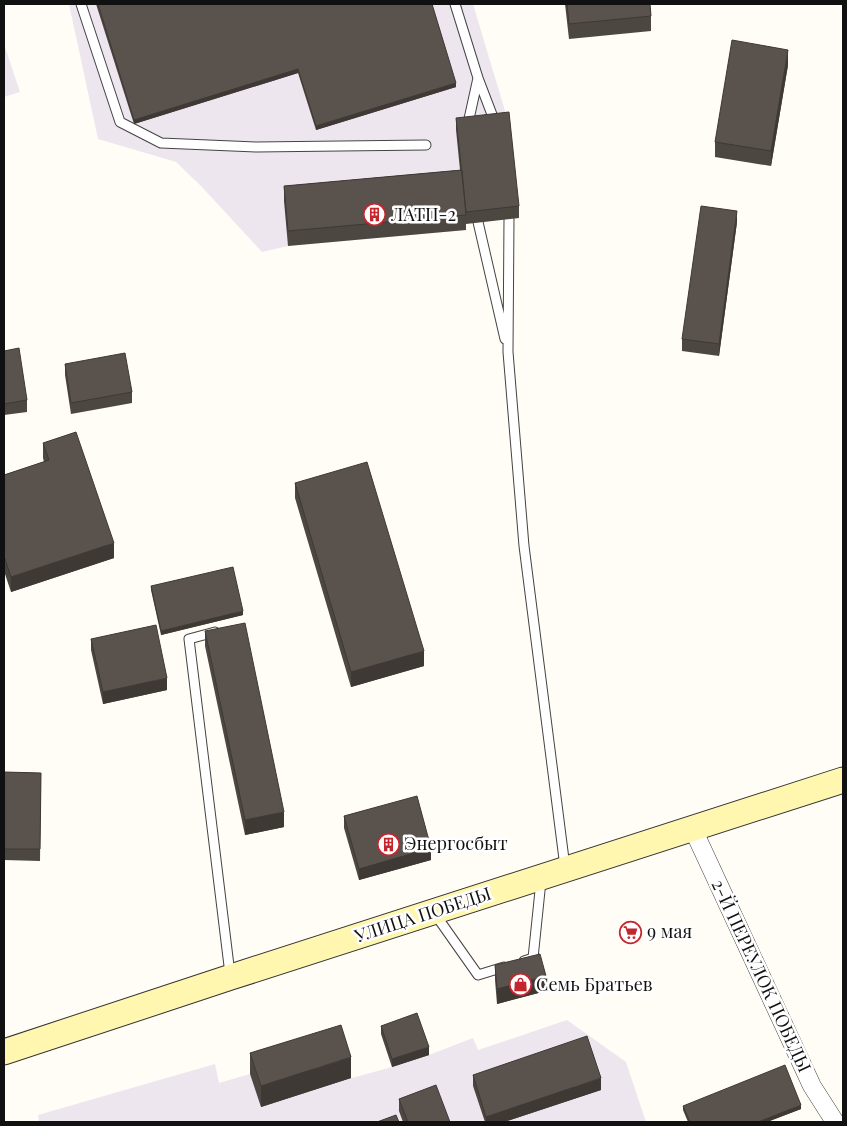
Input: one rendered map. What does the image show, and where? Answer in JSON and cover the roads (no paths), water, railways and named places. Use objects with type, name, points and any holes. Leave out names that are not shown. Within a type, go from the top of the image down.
[{"type":"main road","name":"УЛИЦА ПОБЕДЫ","points":[[4,1052],[692,827],[843,780]]},
{"type":"street","name":"2-Й ПЕРЕУЛОК ПОБЕДЫ","points":[[692,827],[812,1086],[834,1122]]},
{"type":"lane","points":[[81,4],[120,122],[161,143],[256,147],[426,145]]},
{"type":"lane","points":[[456,4],[478,78],[496,125]]},
{"type":"lane","points":[[467,128],[478,78]]},
{"type":"lane","points":[[509,219],[508,352],[524,546],[566,869]]},
{"type":"lane","points":[[478,222],[508,352]]},
{"type":"lane","points":[[221,630],[189,639],[231,977]]},
{"type":"lane","points":[[433,912],[478,975],[533,958],[542,877]]},
{"type":"place","name":"ЛАТП-2","points":[[375,215]]},
{"type":"place","name":"Энергосбыт","points":[[388,844]]},
{"type":"place","name":"9 мая","points":[[631,932]]},
{"type":"place","name":"Семь Братьев","points":[[520,985]]}]
